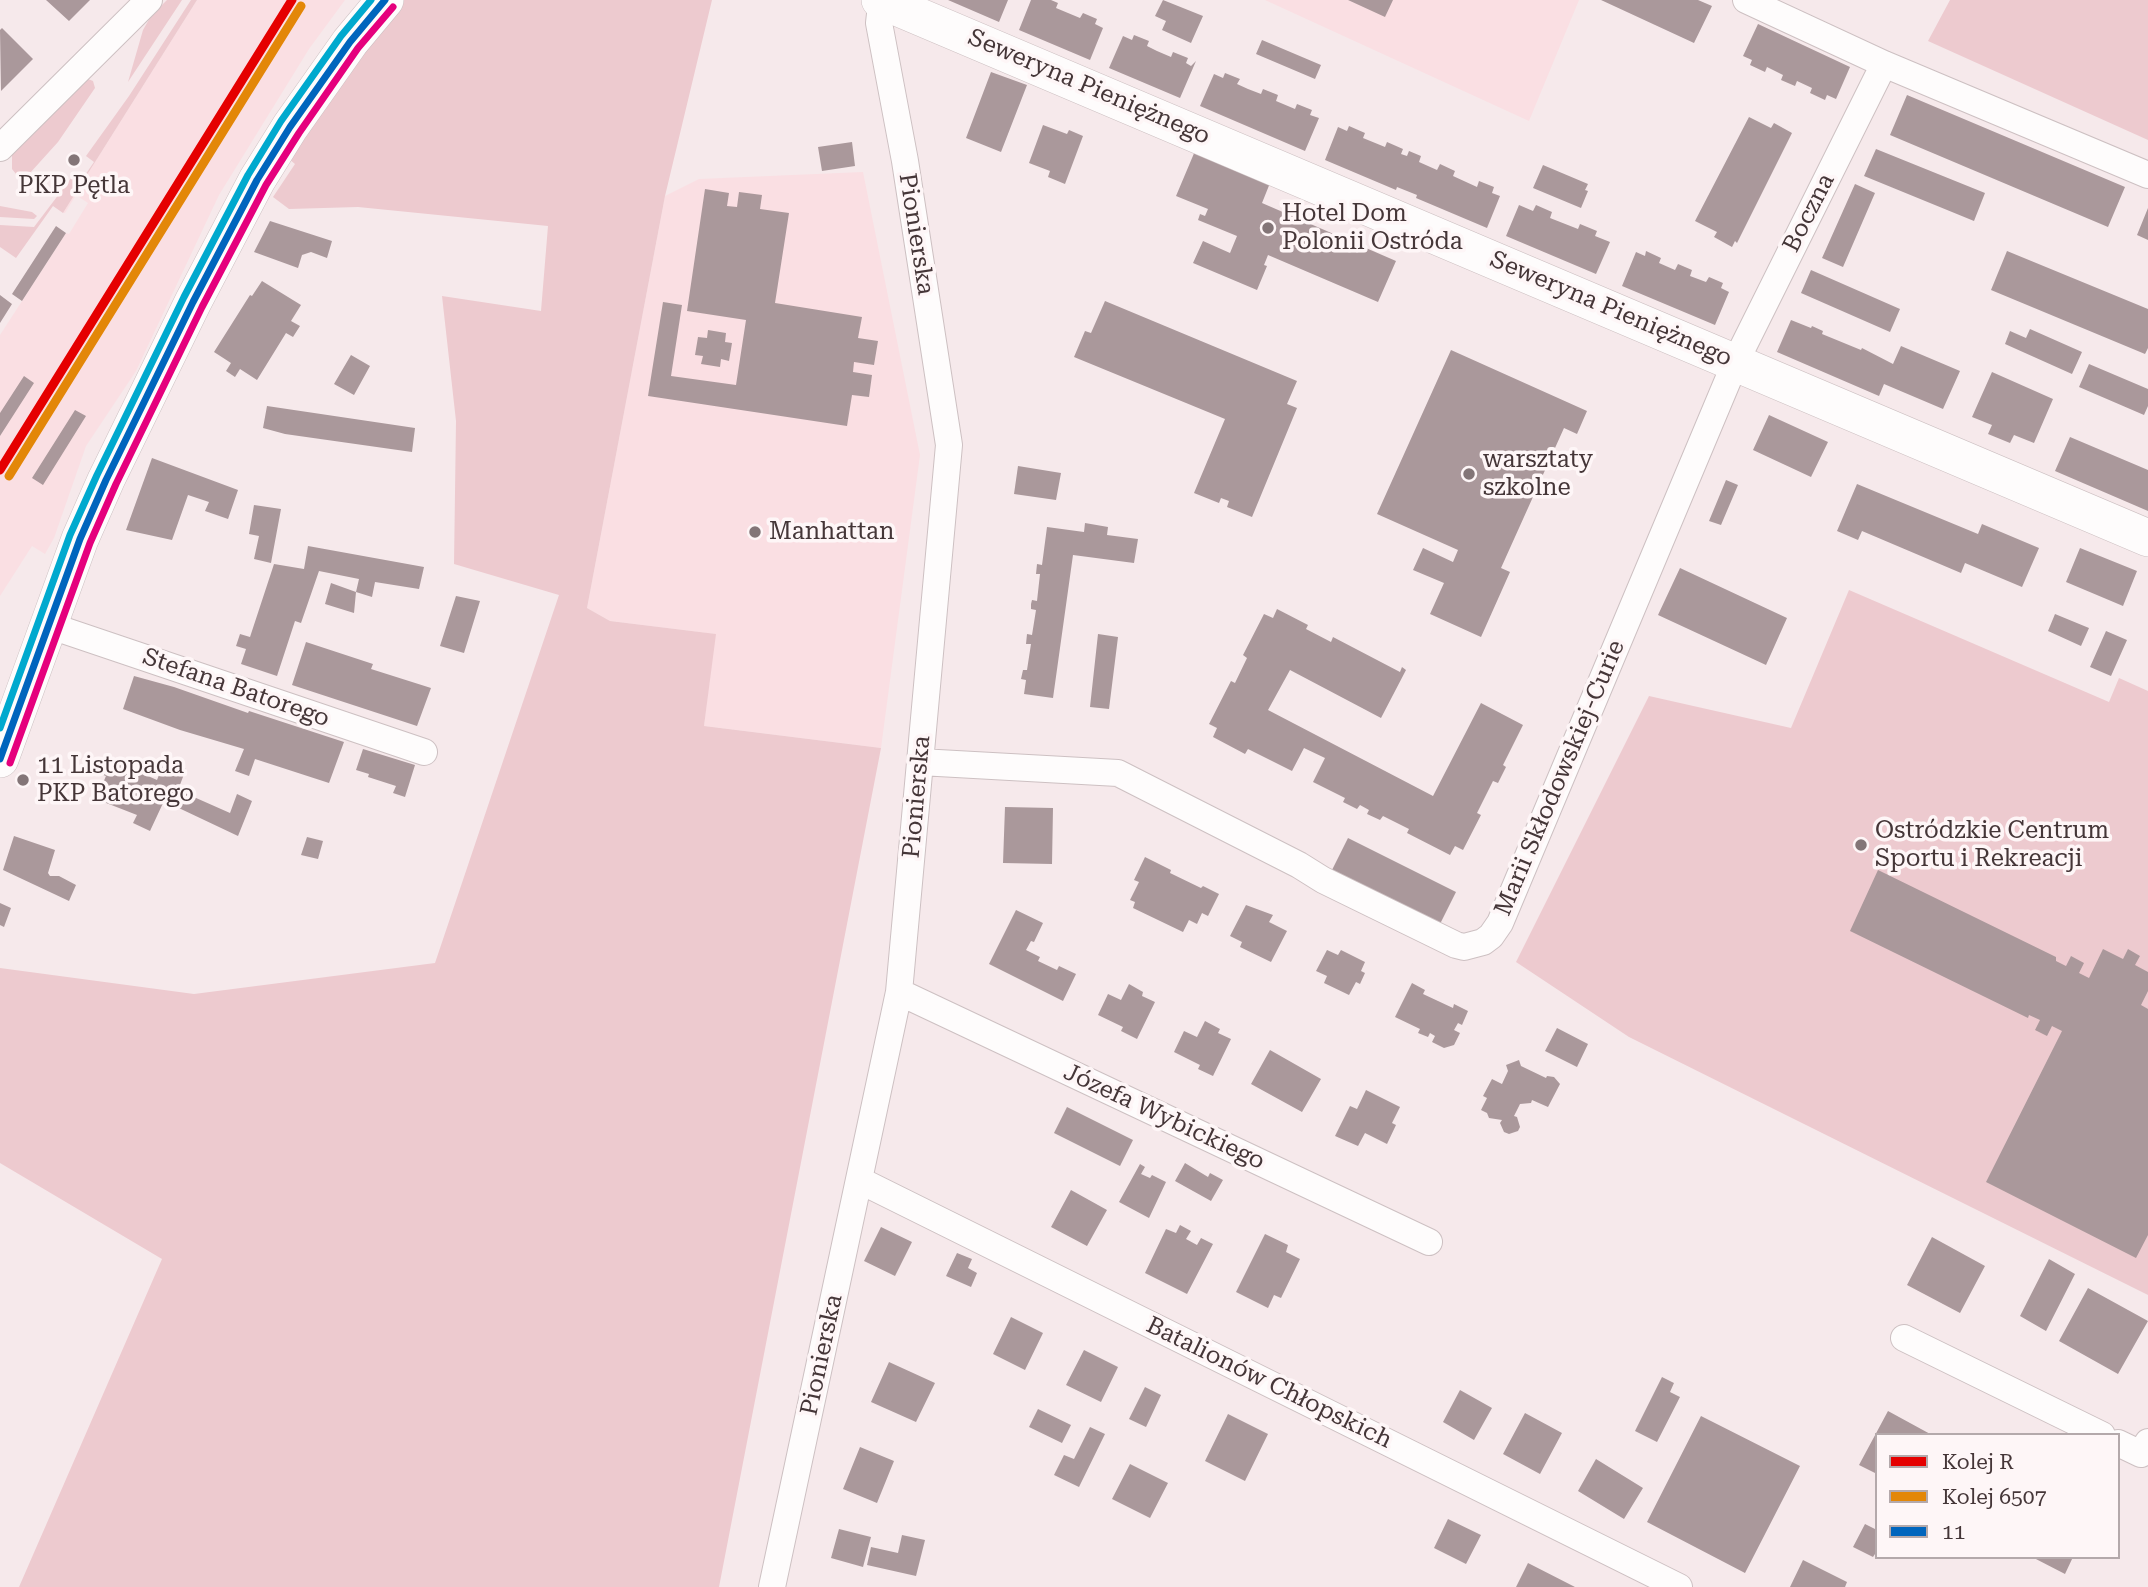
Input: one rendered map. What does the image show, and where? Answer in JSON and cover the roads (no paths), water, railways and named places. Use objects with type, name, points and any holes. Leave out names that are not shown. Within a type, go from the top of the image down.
[{"type":"street","points":[[0,148],[149,0]]},
{"type":"street","points":[[0,759],[80,539],[187,314],[246,201],[316,88],[385,0]]},
{"type":"street","points":[[1746,0],[1884,64],[2148,175]]},
{"type":"street","name":"Seweryna Pieniężnego","points":[[883,1],[2148,538]]},
{"type":"street","name":"Pionierska","points":[[772,1587],[899,992],[949,445],[905,161],[879,23],[883,1]]},
{"type":"street","name":"Boczna","points":[[1736,361],[1884,64]]},
{"type":"street","name":"Marii Skłodowskiej-Curie","points":[[920,762],[1118,773],[1299,865],[1323,880],[1456,945],[1464,947],[1483,942],[1500,923],[1736,361]]},
{"type":"street","name":"Stefana Batorego","points":[[48,625],[424,752]]},
{"type":"street","name":"Józefa Wybickiego","points":[[899,992],[1429,1241]]},
{"type":"street","name":"Batalionów Chłopskich","points":[[859,1180],[1679,1587]]},
{"type":"street","points":[[1904,1338],[2098,1433]]},
{"type":"street","points":[[2120,1444],[2141,1454],[2148,1442]]},
{"type":"rail line","name":"R","points":[[0,470],[292,0]]},
{"type":"rail line","name":"6507","points":[[9,476],[301,6]]},
{"type":"place","name":"PKP Pętla","points":[[74,160]]},
{"type":"place","name":"Hotel Dom Polonii Ostróda","points":[[1268,228]]},
{"type":"place","name":"warsztaty szkolne","points":[[1469,474]]},
{"type":"place","name":"Manhattan","points":[[755,532]]},
{"type":"place","name":"11 Listopada PKP Batorego","points":[[23,780]]},
{"type":"place","name":"Ostródzkie Centrum Sportu i Rekreacji","points":[[1861,845]]}]
